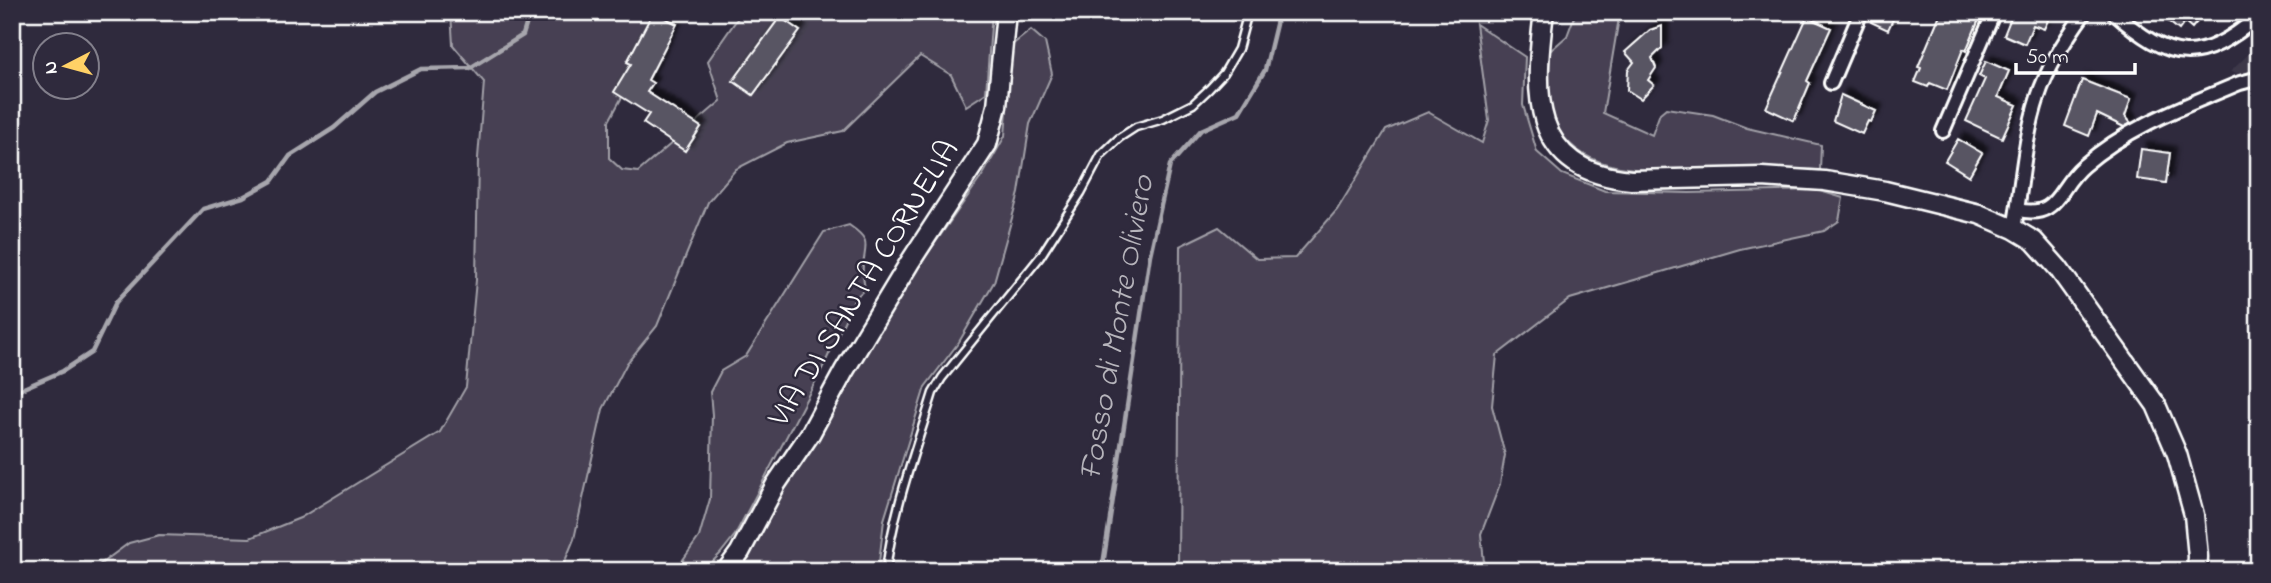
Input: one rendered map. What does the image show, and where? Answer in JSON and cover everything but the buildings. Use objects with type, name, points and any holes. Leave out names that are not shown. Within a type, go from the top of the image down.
[{"type":"street","name":"VIA DI SANTA CORNELIA","points":[[726,571],[740,552],[776,484],[810,433],[909,262],[987,144],[998,106],[1006,12]]},
{"type":"street","points":[[1544,12],[1538,66],[1538,94],[1542,114],[1551,139],[1588,170],[1631,180],[1762,177],[1825,181],[1885,191],[1979,214],[2014,229],[2043,249],[2156,405],[2177,454],[2194,515],[2197,571]]},
{"type":"street","points":[[1830,83],[1861,12]]},
{"type":"street","points":[[1943,131],[1994,12]]},
{"type":"street","points":[[2014,229],[2027,142],[2038,97],[2055,59],[2085,12]]},
{"type":"street","points":[[2113,12],[2152,42],[2172,50],[2188,52],[2226,42],[2259,16]]},
{"type":"street","points":[[2018,210],[2037,213],[2043,211],[2051,205],[2080,168],[2130,132],[2240,83],[2259,78]]},
{"type":"lane","points":[[886,571],[901,496],[933,393],[942,378],[1040,257],[1101,155],[1136,127],[1163,119],[1193,104],[1224,73],[1238,49],[1248,12]]},
{"type":"shaded area","points":[[451,12],[668,12],[609,121],[609,158],[622,170],[638,172],[721,101],[708,61],[742,12],[992,12],[986,93],[966,106],[951,75],[920,56],[843,131],[787,143],[736,169],[708,202],[657,326],[627,363],[603,409],[574,539],[561,571],[91,571],[129,543],[159,535],[250,538],[300,518],[440,432],[466,387],[476,280],[478,158],[484,82],[453,45]]},
{"type":"shaded area","points":[[1576,12],[1620,12],[1603,113],[1652,135],[1660,113],[1666,108],[1713,115],[1747,128],[1821,145],[1820,170],[1634,169],[1591,158],[1573,147],[1559,130],[1552,112],[1549,70],[1550,51],[1567,36]]},
{"type":"shaded area","points":[[1476,24],[1525,57],[1523,105],[1537,152],[1562,174],[1605,191],[1689,193],[1817,190],[1843,198],[1839,221],[1824,231],[1740,249],[1570,299],[1497,355],[1492,406],[1505,455],[1500,484],[1481,534],[1485,571],[1178,571],[1180,246],[1219,227],[1257,259],[1295,258],[1337,210],[1386,130],[1428,112],[1482,143],[1489,120]]},
{"type":"shaded area","points":[[1031,30],[1045,42],[1052,74],[1030,124],[1019,193],[994,282],[959,342],[925,387],[884,520],[878,571],[737,571],[912,276],[984,173],[1005,136],[1012,45]]},
{"type":"shaded area","points":[[2259,44],[2259,71],[2242,74],[2230,72]]},
{"type":"shaded area","points":[[849,225],[861,234],[865,242],[865,289],[855,298],[824,365],[735,535],[703,571],[675,571],[699,537],[710,499],[710,392],[721,371],[746,356],[824,232]]},
{"type":"waterway","points":[[12,393],[63,371],[92,352],[116,302],[203,209],[243,197],[272,181],[290,156],[334,128],[375,92],[421,69],[470,68],[523,35],[530,12]]},
{"type":"waterway","name":"Fosso di Monte Oliviero","points":[[1102,571],[1150,255],[1170,165],[1201,130],[1239,113],[1265,70],[1279,12]]}]
